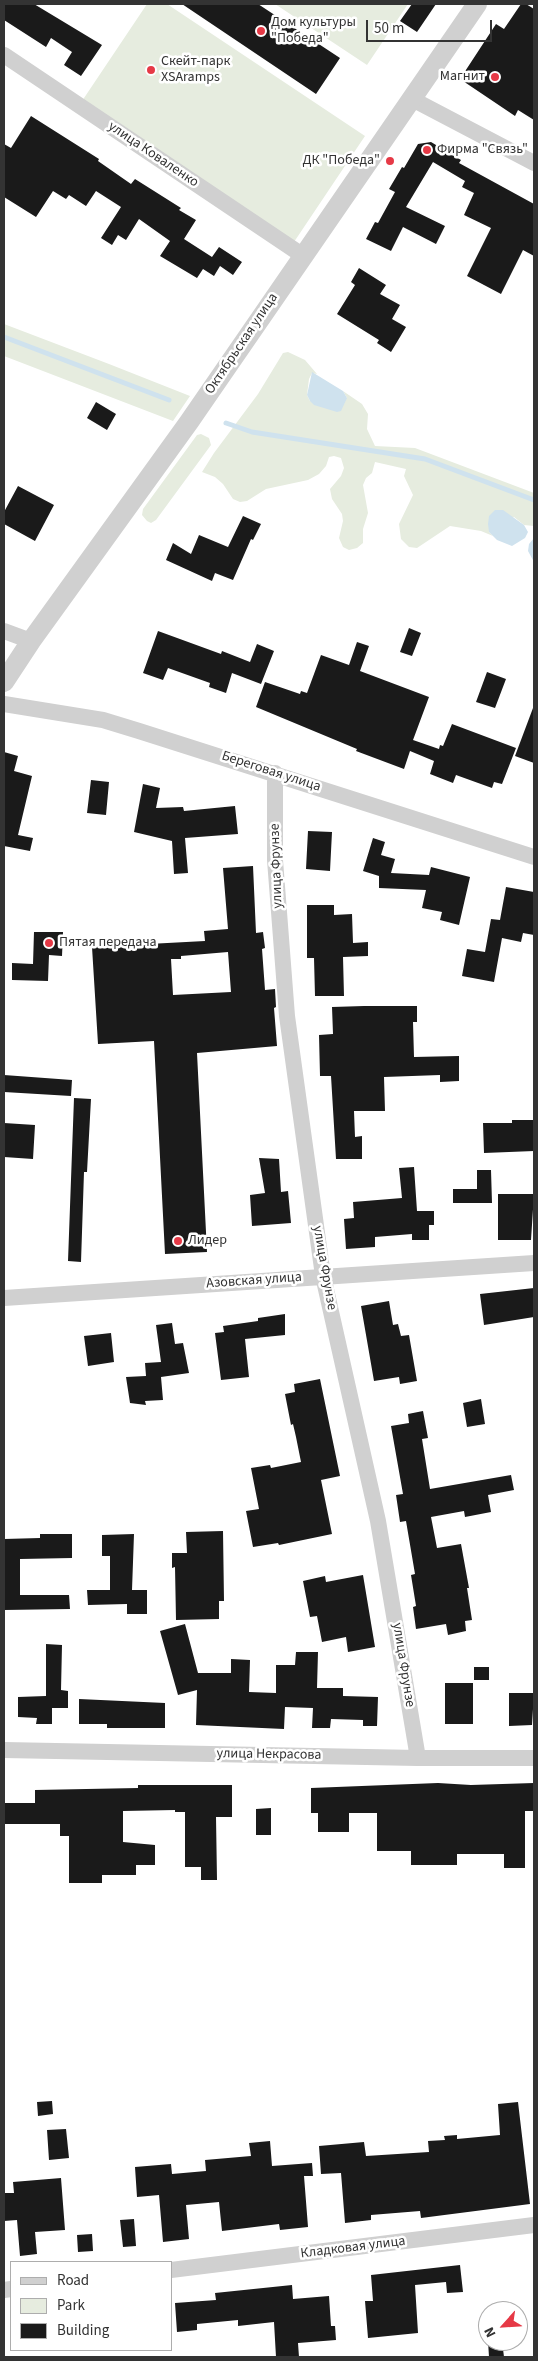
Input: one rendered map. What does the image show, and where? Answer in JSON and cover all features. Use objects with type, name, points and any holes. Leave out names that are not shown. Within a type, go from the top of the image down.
[{"type":"street","name":"Октябрьская улица","points":[[4,682],[30,641],[189,422],[302,255],[477,4]]},
{"type":"street","name":"улица Коваленко","points":[[4,55],[302,255]]},
{"type":"street","points":[[412,99],[534,163]]},
{"type":"street","points":[[4,631],[30,641]]},
{"type":"street","name":"Береговая улица","points":[[4,704],[103,720],[275,773],[534,858]]},
{"type":"street","name":"улица Фрунзе","points":[[275,773],[275,860],[287,1016],[323,1276],[378,1521],[418,1758]]},
{"type":"street","name":"Азовская улица","points":[[4,1298],[534,1263]]},
{"type":"street","name":"улица Некрасова","points":[[4,1750],[418,1758],[534,1758]]},
{"type":"street","name":"Кладковая улица","points":[[172,2270],[534,2225]]},
{"type":"green space","points":[[147,4],[167,4],[365,136],[294,242],[82,101]]},
{"type":"green space","points":[[275,4],[408,4],[367,65]]},
{"type":"green space","points":[[4,324],[190,396],[173,421],[4,356]]},
{"type":"green space","points":[[288,352],[305,360],[317,374],[312,373],[309,379],[307,395],[310,401],[347,398],[343,391],[362,404],[368,414],[367,429],[375,446],[415,448],[534,493],[534,526],[524,525],[514,517],[489,532],[493,536],[481,531],[450,526],[417,548],[409,547],[401,539],[399,524],[413,495],[404,476],[406,469],[375,462],[372,473],[366,478],[363,485],[368,513],[363,529],[363,543],[357,548],[349,550],[343,547],[339,538],[343,521],[342,514],[332,499],[330,489],[341,476],[344,468],[341,458],[334,456],[329,457],[326,466],[319,474],[308,480],[266,489],[247,501],[240,502],[233,499],[223,484],[215,477],[202,472],[258,394],[283,353]]},
{"type":"green space","points":[[201,434],[209,438],[211,445],[156,520],[151,523],[147,521],[142,515],[143,509],[197,435]]},
{"type":"water","points":[[312,372],[343,391],[347,398],[341,411],[337,412],[314,405],[310,401],[307,395]]},
{"type":"water","points":[[495,510],[503,510],[524,525],[528,532],[525,538],[512,546],[497,540],[489,532],[488,524],[489,516]]},
{"type":"water","points":[[534,538],[534,562],[528,551],[529,544]]},
{"type":"building","points":[[4,4],[34,4],[102,45],[81,76],[64,65],[72,52],[51,38],[46,47],[4,20]]},
{"type":"building","name":"Дом культуры \"Победа\"","points":[[182,4],[258,4],[340,58],[316,94]]},
{"type":"building","points":[[412,4],[436,4],[417,32],[400,21]]},
{"type":"building","points":[[521,4],[526,4],[534,9],[534,120],[518,110],[515,116],[460,79],[496,24],[504,29]]},
{"type":"building","points":[[31,116],[99,159],[98,161],[131,184],[135,179],[181,208],[179,210],[196,220],[184,239],[212,257],[219,247],[242,262],[233,275],[220,266],[214,276],[203,269],[197,278],[160,256],[170,241],[139,219],[126,240],[118,235],[112,245],[101,238],[121,207],[96,191],[86,206],[69,195],[66,199],[53,191],[36,217],[4,197],[4,144],[11,148]]},
{"type":"building","points":[[431,142],[461,160],[459,163],[534,204],[534,256],[523,250],[501,294],[467,276],[491,228],[464,215],[474,193],[462,187],[465,181],[433,162],[406,207],[445,226],[436,244],[403,227],[391,251],[366,239],[375,222],[378,223],[395,192],[389,189],[402,167],[404,168],[418,144]]},
{"type":"building","points":[[359,268],[386,285],[380,294],[400,305],[392,319],[406,327],[391,352],[377,343],[379,340],[337,314],[355,285],[351,282]]},
{"type":"building","points":[[96,402],[116,414],[107,430],[87,418]]},
{"type":"building","points":[[18,486],[54,505],[35,541],[4,524],[4,512]]},
{"type":"building","points":[[243,516],[261,524],[253,540],[251,539],[233,580],[215,573],[212,581],[166,560],[173,543],[191,554],[199,535],[228,547]]},
{"type":"building","points":[[409,628],[421,633],[412,656],[400,652]]},
{"type":"building","points":[[158,631],[221,654],[222,651],[250,662],[257,644],[274,651],[261,684],[232,673],[226,693],[209,687],[210,683],[168,668],[163,680],[143,673]]},
{"type":"building","points":[[357,642],[369,646],[360,671],[429,697],[413,740],[439,749],[440,745],[443,746],[452,724],[516,748],[502,784],[494,782],[492,788],[456,775],[453,783],[430,774],[434,761],[410,751],[404,769],[356,751],[357,749],[256,707],[265,682],[300,694],[301,691],[307,693],[321,655],[349,665]]},
{"type":"building","points":[[487,672],[506,679],[495,708],[476,702]]},
{"type":"building","points":[[534,709],[534,763],[515,756]]},
{"type":"building","points":[[4,752],[18,756],[14,771],[32,776],[18,835],[33,838],[30,851],[4,846]]},
{"type":"building","points":[[91,780],[109,782],[106,815],[87,813]]},
{"type":"building","points":[[143,784],[160,788],[156,808],[183,807],[184,811],[235,806],[238,834],[185,838],[188,873],[174,874],[172,841],[134,832]]},
{"type":"building","points":[[308,831],[332,832],[330,871],[306,869]]},
{"type":"building","points":[[373,838],[385,842],[381,855],[395,859],[391,873],[429,875],[431,867],[470,877],[459,925],[440,920],[442,912],[422,908],[426,890],[379,888],[379,876],[363,871]]},
{"type":"building","points":[[253,866],[256,933],[263,932],[265,948],[262,949],[265,990],[275,989],[276,1007],[274,1008],[277,1046],[197,1053],[207,1252],[165,1254],[154,1041],[98,1044],[92,947],[205,941],[204,931],[228,929],[223,868]],"holes":[[[228,952],[231,992],[173,995],[171,959],[181,959],[181,956]]]},
{"type":"building","points":[[506,887],[534,892],[534,935],[523,933],[521,942],[502,938],[494,982],[462,976],[467,949],[485,952],[491,919],[500,920]]},
{"type":"building","points":[[307,905],[334,905],[334,915],[352,914],[353,943],[368,942],[368,956],[343,957],[344,996],[315,996],[314,958],[307,958]]},
{"type":"building","points":[[34,932],[63,932],[62,956],[49,955],[48,981],[12,980],[12,963],[33,964]]},
{"type":"building","points":[[417,1006],[417,1022],[413,1022],[414,1057],[459,1056],[459,1081],[440,1082],[440,1075],[384,1077],[385,1111],[354,1111],[355,1137],[362,1136],[362,1159],[336,1159],[331,1076],[320,1076],[319,1035],[333,1034],[332,1007]]},
{"type":"building","points":[[4,1075],[72,1080],[71,1096],[4,1092]]},
{"type":"building","points":[[74,1098],[91,1099],[87,1172],[84,1172],[81,1262],[68,1261]]},
{"type":"building","points":[[512,1120],[534,1120],[534,1151],[484,1153],[483,1123],[512,1123]]},
{"type":"building","points":[[4,1123],[35,1125],[33,1159],[4,1157]]},
{"type":"building","points":[[259,1158],[279,1159],[281,1192],[288,1191],[291,1223],[252,1226],[250,1195],[265,1193]]},
{"type":"building","points":[[414,1167],[417,1211],[434,1211],[434,1225],[429,1225],[429,1240],[412,1240],[412,1234],[375,1237],[375,1247],[346,1249],[344,1219],[354,1218],[353,1202],[402,1198],[399,1168]]},
{"type":"building","points":[[477,1170],[491,1170],[492,1203],[453,1203],[453,1189],[477,1189]]},
{"type":"building","points":[[498,1194],[534,1194],[531,1240],[498,1240]]},
{"type":"building","points":[[534,1288],[534,1317],[484,1325],[480,1294]]},
{"type":"building","points":[[389,1301],[393,1325],[398,1324],[401,1336],[409,1335],[417,1381],[400,1384],[399,1377],[374,1381],[361,1306]]},
{"type":"building","points":[[285,1314],[285,1335],[245,1339],[249,1377],[221,1380],[215,1333],[224,1332],[223,1326],[258,1321],[258,1318]]},
{"type":"building","points":[[172,1323],[175,1344],[183,1343],[189,1373],[161,1377],[163,1400],[145,1401],[146,1405],[130,1403],[126,1377],[146,1376],[145,1363],[161,1362],[156,1325]]},
{"type":"building","points":[[111,1333],[114,1362],[88,1366],[84,1336]]},
{"type":"building","points":[[320,1379],[340,1476],[321,1480],[332,1534],[279,1545],[278,1543],[253,1547],[246,1511],[259,1509],[251,1468],[270,1465],[271,1468],[301,1462],[285,1394],[295,1392],[294,1384]]},
{"type":"building","points":[[481,1399],[485,1424],[467,1427],[463,1403]]},
{"type":"building","points":[[423,1411],[428,1438],[422,1439],[430,1489],[511,1475],[514,1490],[488,1495],[491,1512],[465,1517],[464,1511],[431,1517],[437,1548],[461,1544],[469,1588],[467,1588],[472,1620],[465,1621],[466,1631],[448,1635],[446,1624],[416,1629],[413,1607],[416,1606],[411,1575],[415,1574],[406,1521],[400,1522],[396,1495],[403,1494],[391,1426],[409,1423],[408,1414]]},
{"type":"building","points":[[223,1531],[224,1601],[219,1601],[219,1619],[176,1620],[175,1567],[172,1568],[172,1553],[187,1553],[186,1532]]},
{"type":"building","points":[[40,1534],[72,1534],[72,1558],[20,1559],[20,1595],[69,1595],[70,1609],[4,1610],[4,1539],[40,1538]]},
{"type":"building","points":[[134,1534],[132,1590],[147,1590],[147,1614],[127,1614],[127,1604],[88,1605],[87,1590],[110,1590],[110,1556],[102,1556],[102,1535]]},
{"type":"building","points":[[363,1575],[375,1647],[348,1652],[346,1637],[322,1642],[317,1616],[310,1617],[303,1581],[325,1576],[326,1582]]},
{"type":"building","points":[[185,1624],[198,1673],[231,1673],[231,1659],[250,1660],[249,1692],[276,1693],[276,1665],[295,1665],[296,1652],[318,1652],[317,1688],[343,1688],[343,1696],[378,1697],[377,1726],[363,1726],[363,1720],[331,1719],[330,1728],[312,1728],[313,1708],[285,1707],[284,1729],[196,1725],[197,1690],[178,1695],[160,1631]]},
{"type":"building","points":[[46,1644],[62,1645],[61,1690],[68,1691],[68,1708],[52,1708],[52,1724],[36,1724],[37,1718],[18,1717],[18,1697],[46,1696]]},
{"type":"building","points":[[474,1667],[489,1667],[489,1680],[474,1680]]},
{"type":"building","points":[[445,1683],[473,1683],[473,1724],[445,1724]]},
{"type":"building","points":[[509,1693],[534,1693],[532,1725],[509,1726]]},
{"type":"building","points":[[79,1699],[165,1703],[165,1728],[107,1728],[107,1724],[79,1724]]},
{"type":"building","points":[[438,1783],[471,1785],[534,1783],[534,1811],[525,1811],[525,1868],[504,1868],[504,1854],[457,1854],[457,1865],[411,1865],[411,1851],[377,1851],[377,1813],[349,1813],[349,1832],[318,1832],[318,1813],[311,1813],[311,1788]]},
{"type":"building","points":[[138,1785],[232,1785],[232,1817],[216,1817],[217,1880],[201,1880],[201,1867],[185,1867],[185,1812],[175,1812],[175,1810],[123,1811],[123,1842],[155,1845],[155,1865],[136,1865],[136,1875],[102,1875],[102,1883],[69,1883],[69,1836],[60,1836],[60,1824],[4,1824],[4,1803],[35,1803],[35,1790],[138,1788]]},
{"type":"building","points":[[271,1808],[271,1835],[256,1835],[256,1809]]},
{"type":"building","points":[[52,2101],[53,2114],[38,2116],[37,2102]]},
{"type":"building","points":[[518,2102],[530,2204],[421,2218],[420,2211],[371,2215],[371,2220],[345,2223],[341,2173],[321,2174],[319,2146],[364,2142],[366,2156],[429,2152],[428,2141],[445,2140],[444,2136],[457,2135],[457,2139],[500,2135],[498,2104]]},
{"type":"building","points":[[66,2129],[69,2158],[49,2160],[47,2130]]},
{"type":"building","points":[[270,2141],[272,2166],[312,2163],[313,2176],[304,2176],[308,2227],[280,2230],[279,2224],[222,2231],[219,2202],[186,2205],[189,2239],[163,2242],[159,2195],[137,2197],[135,2167],[171,2164],[172,2174],[206,2171],[205,2160],[251,2156],[249,2143]]},
{"type":"building","points":[[61,2178],[65,2230],[35,2232],[37,2254],[20,2256],[17,2220],[4,2221],[4,2193],[14,2193],[13,2182]]},
{"type":"building","points":[[134,2219],[136,2246],[123,2247],[120,2220]]},
{"type":"building","points":[[92,2234],[93,2251],[78,2252],[77,2235]]},
{"type":"building","points":[[460,2265],[463,2292],[447,2293],[446,2282],[415,2285],[418,2333],[368,2338],[365,2301],[373,2301],[371,2275]]},
{"type":"building","points":[[292,2285],[293,2299],[329,2296],[331,2326],[335,2326],[336,2340],[298,2343],[299,2357],[276,2357],[274,2322],[238,2326],[238,2320],[197,2324],[197,2330],[177,2332],[175,2303],[216,2300],[215,2293]]},
{"type":"building","points":[[489,2351],[503,2351],[504,2357],[489,2357]]},
{"type":"waterway","points":[[4,337],[169,400]]},
{"type":"waterway","points":[[226,423],[252,432],[425,459],[534,500]]},
{"type":"place","name":"Дом культуры \"Победа\"","points":[[261,31]]},
{"type":"place","name":"Скейт-парк XSAramps","points":[[151,70]]},
{"type":"place","name":"Магнит","points":[[495,77]]},
{"type":"place","name":"Фирма \"Связь\"","points":[[427,150]]},
{"type":"place","name":"ДК \"Победа\"","points":[[390,161]]},
{"type":"place","name":"Пятая передача","points":[[49,943]]},
{"type":"place","name":"Лидер","points":[[178,1241]]}]
